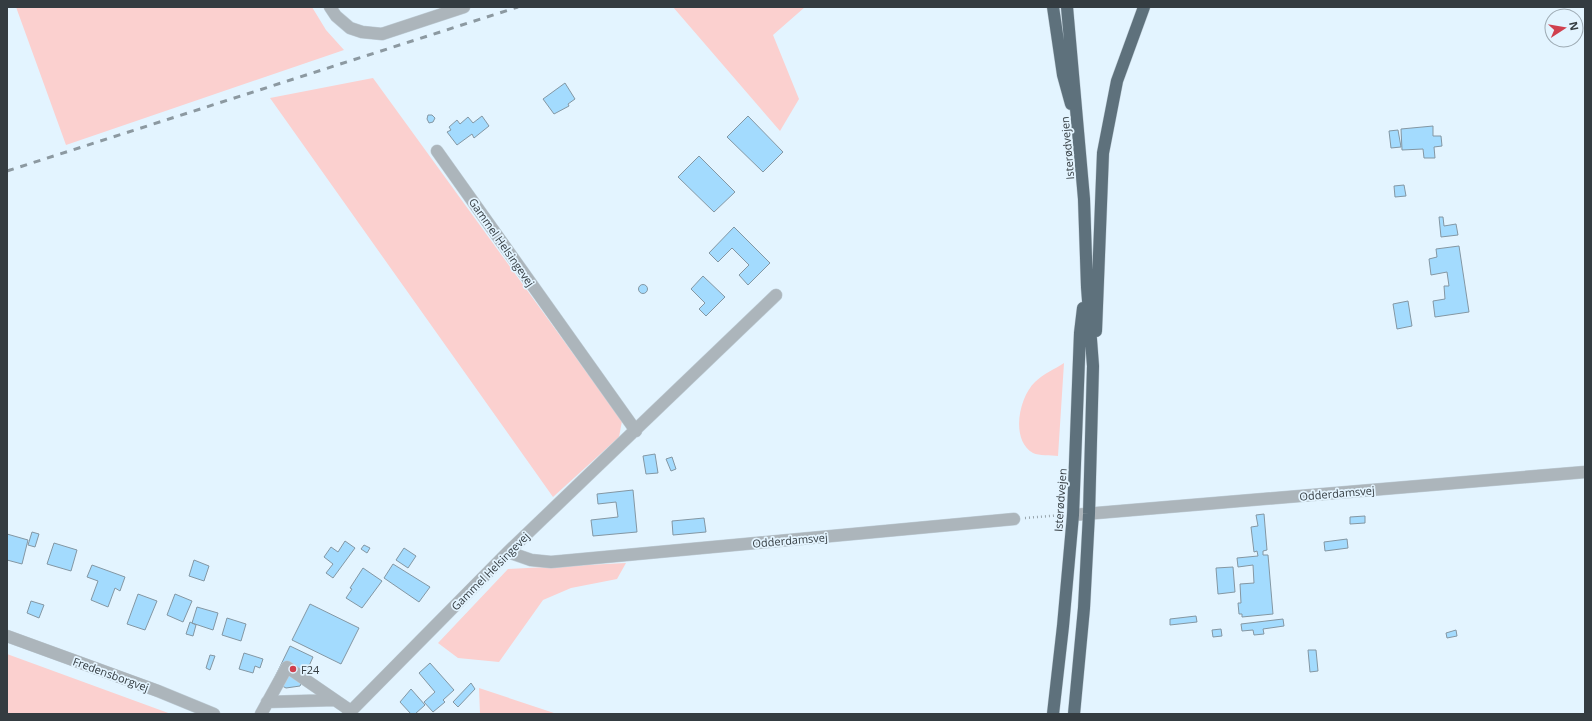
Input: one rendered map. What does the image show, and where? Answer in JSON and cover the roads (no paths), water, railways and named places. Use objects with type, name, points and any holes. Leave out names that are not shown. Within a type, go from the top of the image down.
[{"type":"highway","points":[[1052,7],[1062,75],[1078,132]]},
{"type":"highway","name":"Isterødvejen","points":[[1067,7],[1084,199],[1087,287],[1093,366],[1089,514],[1084,608],[1074,714]]},
{"type":"highway","points":[[1093,366],[1098,311],[1100,199],[1103,153],[1117,81],[1144,7]]},
{"type":"highway","name":"Isterødvejen","points":[[1053,714],[1073,514],[1080,333],[1087,287]]},
{"type":"street","points":[[330,7],[336,16],[350,28],[362,32],[382,34],[464,7]]},
{"type":"street","name":"Gammel Helsingevej","points":[[437,151],[636,431]]},
{"type":"street","name":"Gammel Helsingevej","points":[[350,712],[508,552],[636,431],[776,295]]},
{"type":"street","name":"Odderdamsvej","points":[[1073,514],[1089,514],[1585,472]]},
{"type":"street","name":"Odderdamsvej","points":[[508,552],[531,560],[551,562],[1014,519]]},
{"type":"street","name":"Fredensborgvej","points":[[7,636],[158,691],[214,714]]},
{"type":"street","points":[[261,714],[287,667],[350,712]]},
{"type":"street","points":[[267,702],[335,700]]},
{"type":"railway","points":[[7,171],[518,7]]},
{"type":"place","name":"F24","points":[[293,669]]}]
